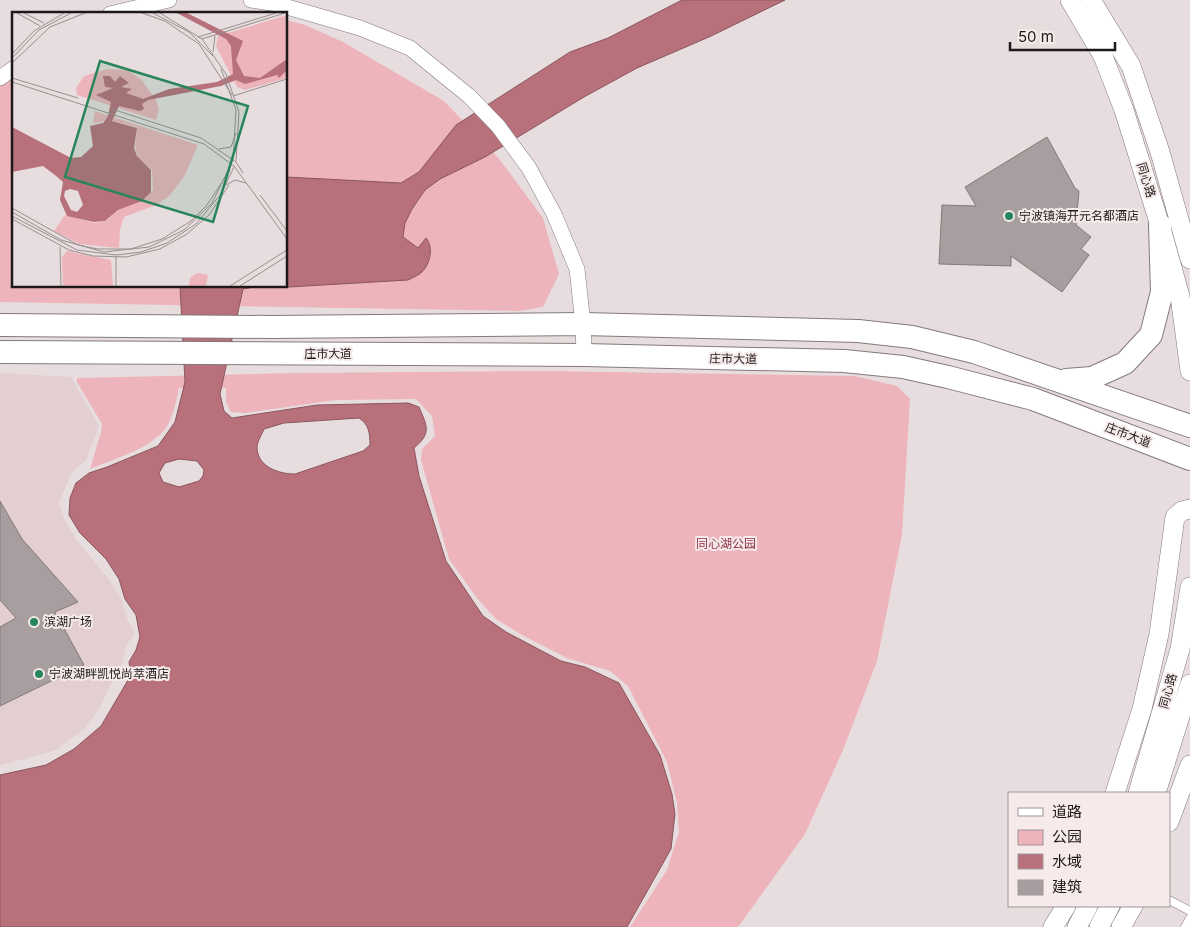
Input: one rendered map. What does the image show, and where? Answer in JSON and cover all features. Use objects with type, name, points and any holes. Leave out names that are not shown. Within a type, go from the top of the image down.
[{"type":"main road","points":[[1058,380],[1092,378],[1125,363],[1151,335],[1162,292],[1160,225]]},
{"type":"main road","points":[[0,325],[272,327],[583,324],[858,331],[912,337],[974,352],[1190,426]]},
{"type":"main road","name":"庄市大道","points":[[0,352],[584,356],[844,361],[948,376],[1033,399],[1190,458]]},
{"type":"street","points":[[118,12],[169,0]]},
{"type":"street","points":[[251,0],[277,4],[360,28],[410,48],[469,96],[498,126],[530,168],[554,214],[577,269],[583,324],[584,356]]},
{"type":"street","name":"同心路","points":[[1070,0],[1103,56],[1124,110],[1180,296],[1190,371]]},
{"type":"street","name":"同心路","points":[[1092,0],[1131,66],[1160,152],[1190,259]]},
{"type":"street","points":[[0,78],[12,69]]},
{"type":"street","points":[[1115,792],[1142,709],[1155,653],[1175,517],[1182,510],[1190,509]]},
{"type":"street","name":"同心路","points":[[1138,792],[1180,649],[1190,587]]},
{"type":"street","name":"同心路","points":[[1156,792],[1190,684]]},
{"type":"street","points":[[1170,819],[1190,765]]},
{"type":"street","points":[[1053,927],[1065,907]]},
{"type":"street","points":[[1077,927],[1087,907]]},
{"type":"street","points":[[1099,927],[1109,907]]},
{"type":"street","points":[[1121,927],[1131,907]]},
{"type":"lane","points":[[1170,901],[1190,911]]},
{"type":"lane","points":[[1185,927],[1190,918]]},
{"type":"shaded area","points":[[0,373],[71,377],[99,426],[86,460],[72,472],[59,502],[64,519],[76,539],[110,581],[122,601],[128,621],[135,633],[126,646],[121,670],[114,678],[100,707],[84,729],[56,750],[2,765],[0,765]]},
{"type":"green space","points":[[288,21],[305,25],[343,42],[444,101],[500,160],[543,218],[559,274],[543,307],[519,311],[0,302],[0,85],[12,77],[12,288],[288,288]]},
{"type":"green space","name":"同心湖公园","points":[[546,371],[854,376],[897,386],[910,399],[902,534],[877,661],[843,750],[805,834],[738,927],[630,927],[667,870],[679,832],[677,803],[667,762],[628,686],[610,671],[567,658],[522,635],[496,619],[477,598],[449,559],[421,460],[422,449],[435,436],[432,416],[416,399],[336,400],[245,413],[231,412],[226,402],[226,388],[179,388],[171,417],[161,434],[143,447],[90,469],[102,424],[77,382],[77,378],[294,373]]},
{"type":"water","points":[[682,0],[785,0],[709,37],[637,68],[584,97],[485,157],[440,179],[425,190],[405,223],[403,237],[418,248],[426,238],[430,246],[429,260],[425,269],[417,275],[408,280],[288,287],[288,177],[401,183],[419,172],[456,125],[570,52],[608,38]]},
{"type":"water","points":[[180,288],[249,288],[243,289],[220,394],[224,411],[232,418],[317,405],[408,403],[419,407],[426,424],[426,433],[420,443],[414,448],[419,476],[446,561],[483,616],[506,632],[561,661],[585,667],[619,683],[660,755],[672,794],[675,814],[671,849],[627,927],[0,927],[0,775],[46,765],[74,749],[101,726],[131,675],[129,662],[136,650],[140,637],[136,615],[125,599],[119,579],[106,559],[80,533],[69,515],[70,498],[76,483],[89,473],[158,446],[175,422],[185,382]],"holes":[[[359,418],[367,426],[370,437],[370,445],[363,451],[295,474],[282,473],[270,468],[261,460],[258,454],[257,445],[264,429],[284,423]],[[179,459],[197,461],[204,470],[203,476],[199,481],[179,487],[163,482],[159,473],[165,463]]]},
{"type":"building","name":"宁波镇海开元名都酒店","points":[[1047,137],[1075,188],[1079,191],[1076,225],[1091,237],[1081,249],[1089,255],[1062,292],[1011,256],[1011,266],[939,264],[942,205],[976,206],[965,187]]},
{"type":"building","name":"滨湖广场","points":[[0,501],[22,539],[78,602],[55,612],[84,665],[0,706],[0,627],[16,618],[0,600]]},
{"type":"place","name":"宁波镇海开元名都酒店","points":[[1009,216]]},
{"type":"place","name":"滨湖广场","points":[[34,622]]},
{"type":"place","name":"宁波湖畔凯悦尚萃酒店","points":[[39,674]]}]
